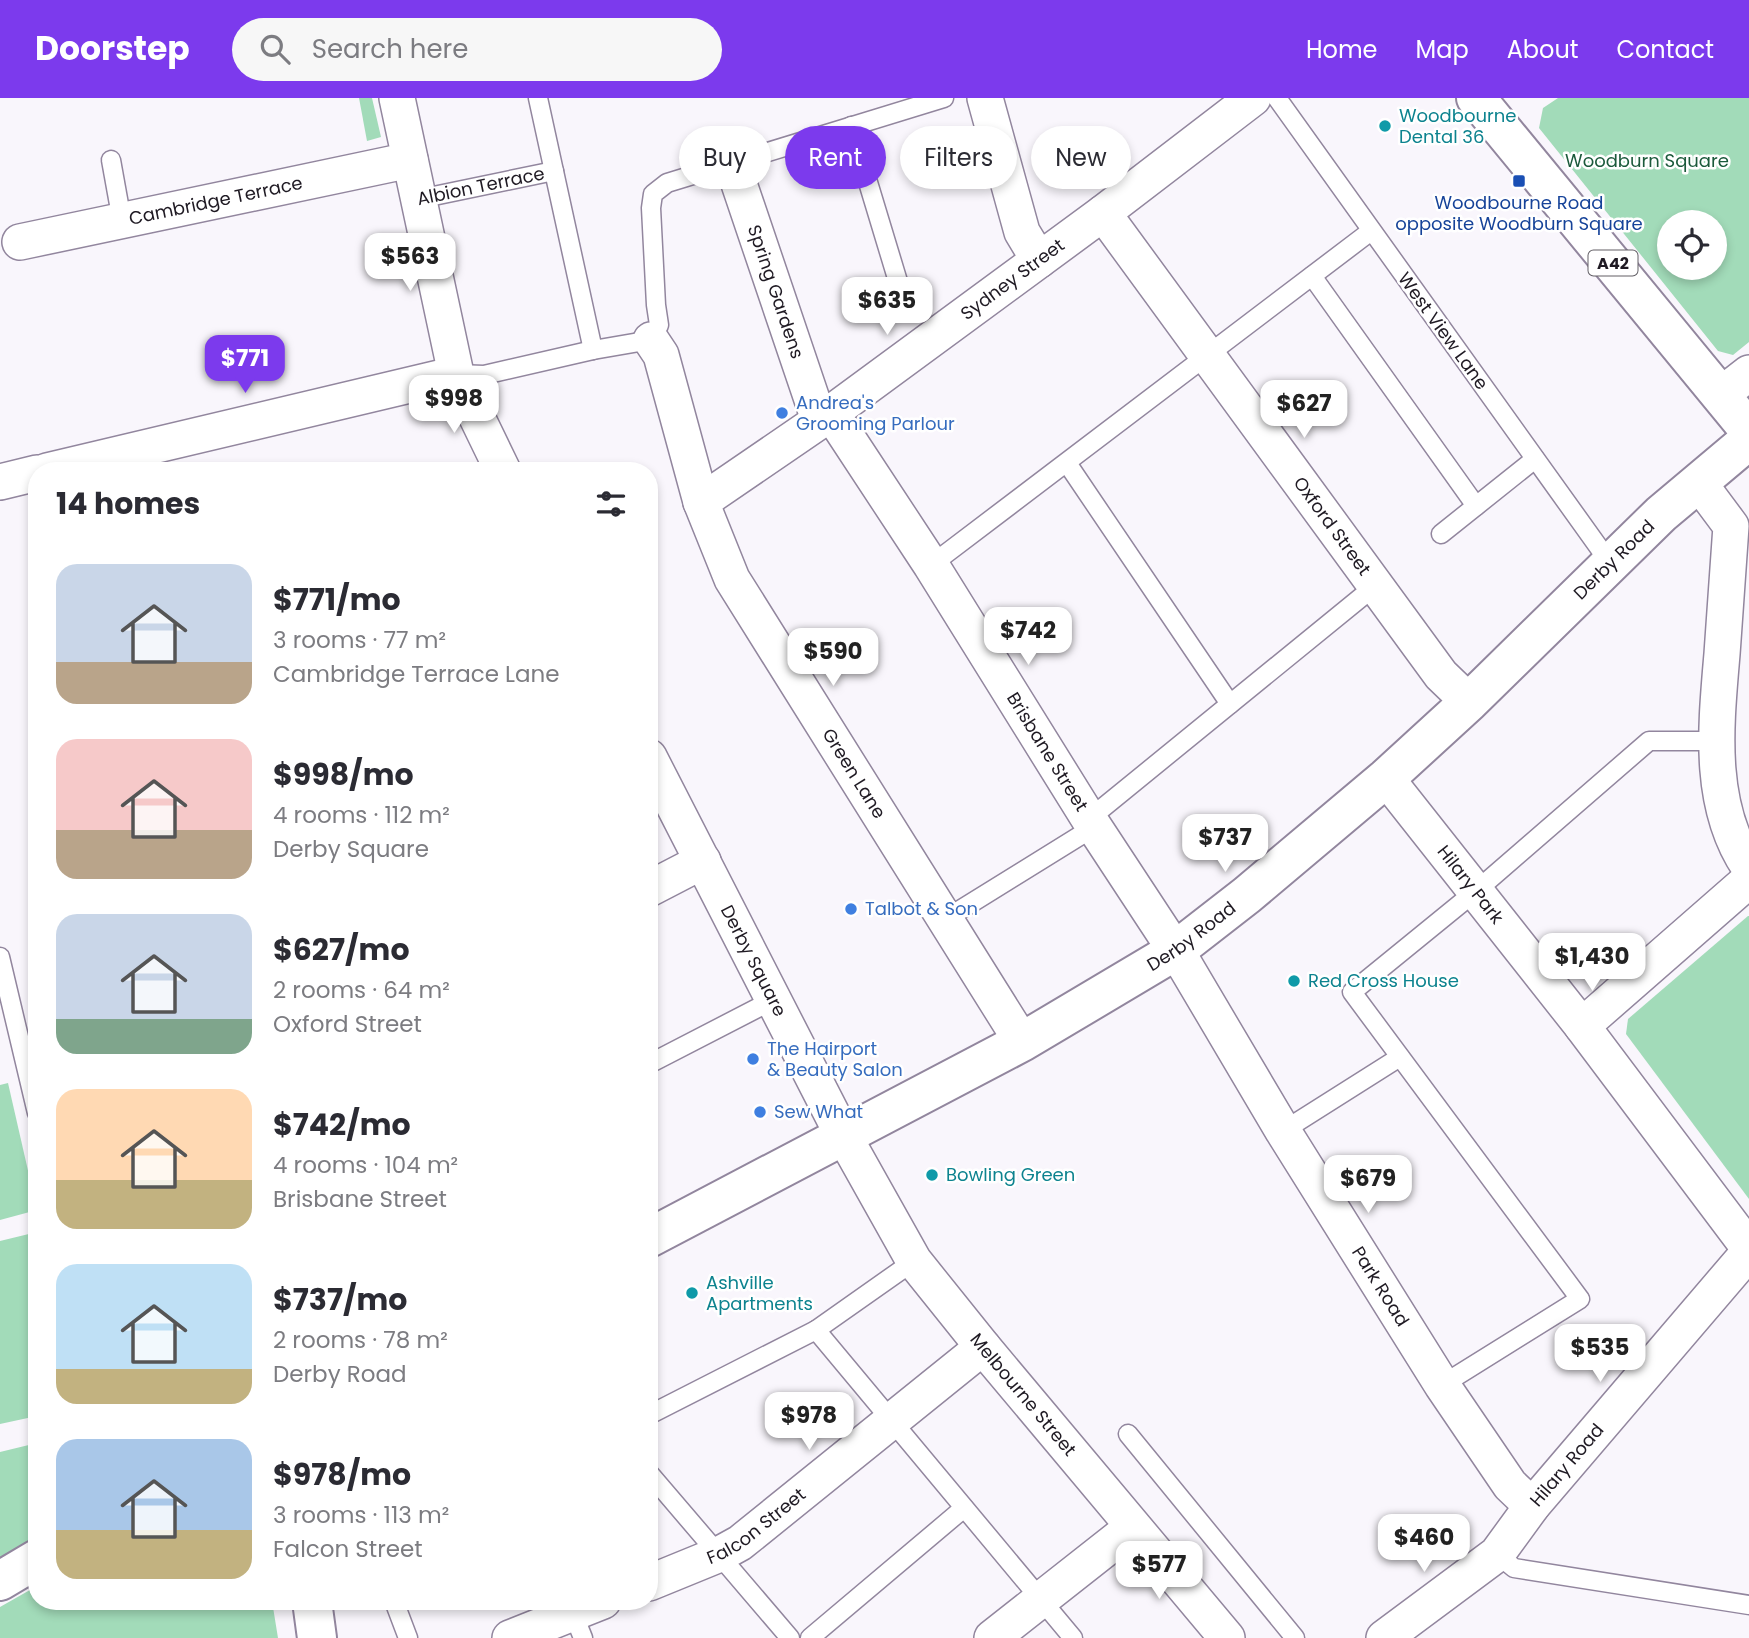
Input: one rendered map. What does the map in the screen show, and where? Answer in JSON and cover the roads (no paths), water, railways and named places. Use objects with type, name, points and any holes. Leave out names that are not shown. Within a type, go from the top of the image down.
[{"type":"main road","name":"A42","points":[[1487,101],[1735,384],[1749,429]]},
{"type":"main road","name":"Derby Road","points":[[658,1233],[1022,1042],[1175,951],[1247,895],[1386,778],[1469,702],[1661,514],[1749,440]]},
{"type":"main road","points":[[0,1580],[28,1564]]},
{"type":"main road","points":[[313,1610],[317,1638]]},
{"type":"street","points":[[397,98],[419,199]]},
{"type":"street","points":[[985,98],[1023,232],[1040,260]]},
{"type":"street","name":"Sydney Street","points":[[701,502],[1040,260],[1253,98]]},
{"type":"street","name":"Cambridge Terrace","points":[[20,242],[410,160]]},
{"type":"street","name":"Spring Gardens","points":[[742,189],[825,416]]},
{"type":"street","name":"Albion Terrace","points":[[419,199],[456,374]]},
{"type":"street","name":"Oxford Street","points":[[1102,213],[1441,676],[1469,702]]},
{"type":"street","name":"Green Lane","points":[[651,340],[661,355],[701,502],[732,579],[1022,1042]]},
{"type":"street","points":[[102,462],[456,374],[499,462]]},
{"type":"street","name":"Brisbane Street","points":[[825,416],[931,565],[1175,951]]},
{"type":"street","points":[[0,482],[28,475]]},
{"type":"street","points":[[1699,483],[1731,526],[1715,741],[1724,814],[1739,852],[1749,867]]},
{"type":"street","name":"Derby Square","points":[[658,774],[843,1136]]},
{"type":"street","name":"Hilary Park","points":[[1386,778],[1583,1026],[1749,1250]]},
{"type":"street","points":[[658,884],[703,862]]},
{"type":"street","points":[[1583,1026],[1749,880]]},
{"type":"street","name":"Park Road","points":[[1175,951],[1283,1131],[1443,1385],[1510,1485],[1532,1506]]},
{"type":"street","name":"Melbourne Street","points":[[843,1136],[914,1261],[1227,1638]]},
{"type":"street","name":"Hilary Road","points":[[1384,1638],[1497,1554],[1532,1506],[1749,1250]]},
{"type":"street","name":"Falcon Street","points":[[658,1579],[720,1555],[740,1543],[983,1347]]},
{"type":"street","points":[[992,1638],[1133,1527]]},
{"type":"street","points":[[510,1638],[586,1618]]},
{"type":"lane","points":[[538,98],[593,349]]},
{"type":"lane","points":[[851,126],[944,98]]},
{"type":"lane","name":"West View Lane","points":[[1277,98],[1610,563]]},
{"type":"lane","points":[[111,160],[122,220]]},
{"type":"lane","name":"Albion Terrace","points":[[419,199],[554,171]]},
{"type":"lane","points":[[456,374],[484,375],[593,349],[651,340],[659,325],[651,208],[653,194],[667,183],[679,179]]},
{"type":"lane","points":[[870,189],[906,308]]},
{"type":"lane","points":[[931,565],[1371,231]]},
{"type":"lane","points":[[1312,276],[1475,506]]},
{"type":"lane","points":[[1441,534],[1535,459]]},
{"type":"lane","points":[[1067,463],[1230,704]]},
{"type":"lane","points":[[944,920],[1092,823],[1230,704],[1375,586]]},
{"type":"lane","points":[[1443,1385],[1580,1299],[1352,992],[1476,891],[1649,741],[1715,741]]},
{"type":"lane","points":[[0,957],[28,1075]]},
{"type":"lane","points":[[658,1059],[773,1000]]},
{"type":"lane","points":[[1283,1131],[1400,1057]]},
{"type":"lane","points":[[658,1410],[816,1329],[914,1261]]},
{"type":"lane","points":[[816,1329],[1073,1638]]},
{"type":"lane","points":[[1128,1434],[1295,1638]]},
{"type":"lane","points":[[658,1483],[790,1638]]},
{"type":"lane","points":[[810,1638],[964,1508]]},
{"type":"lane","points":[[1497,1554],[1514,1568],[1749,1605]]},
{"type":"lane","points":[[397,1610],[408,1638]]},
{"type":"place","name":"Woodbourne Dental 36","points":[[1385,126]]},
{"type":"place","name":"Woodbourne Road opposite Woodburn Square","points":[[1519,181]]},
{"type":"place","name":"Andrea's Grooming Parlour","points":[[782,413]]},
{"type":"place","name":"Talbot & Son","points":[[851,909]]},
{"type":"place","name":"Red Cross House","points":[[1294,981]]},
{"type":"place","name":"The Hairport & Beauty Salon","points":[[753,1059]]},
{"type":"place","name":"Sew What","points":[[760,1112]]},
{"type":"place","name":"Bowling Green","points":[[932,1175]]},
{"type":"place","name":"Ashville Apartments","points":[[692,1293]]},
{"type":"park label","name":"Woodburn Square","points":[[1647,161]]}]
